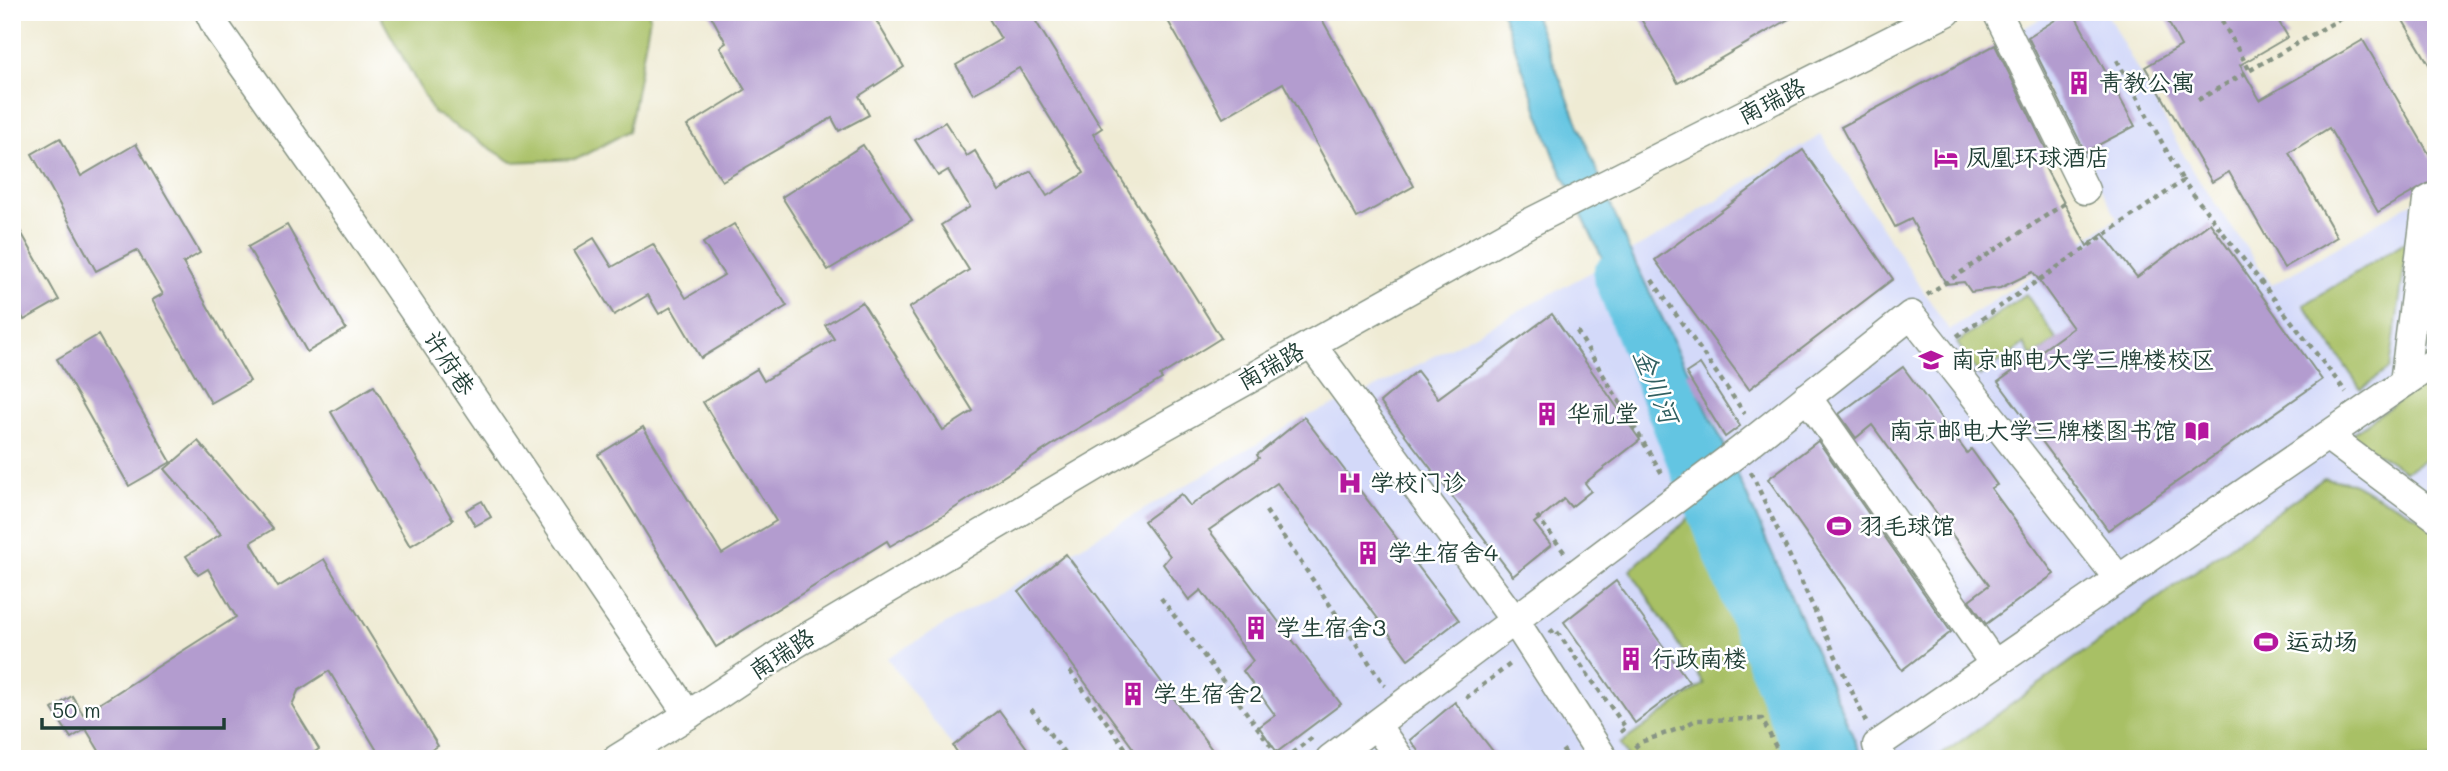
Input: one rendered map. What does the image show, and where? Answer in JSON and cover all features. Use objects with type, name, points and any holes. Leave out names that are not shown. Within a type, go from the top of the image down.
[{"type":"street","name":"许府巷","points":[[209,12],[218,30],[361,233],[688,715]]},
{"type":"street","name":"南瑞路","points":[[617,759],[792,646],[1154,432],[1527,224],[1947,12]]},
{"type":"street","points":[[1997,12],[2085,190]]},
{"type":"street","points":[[2404,383],[2427,201],[2436,196]]},
{"type":"street","points":[[1330,759],[1750,443],[1911,315],[2118,578]]},
{"type":"street","points":[[1311,344],[1515,621],[1604,759]]},
{"type":"street","points":[[1880,752],[1994,664],[2436,361]]},
{"type":"street","points":[[1807,397],[1994,664]]},
{"type":"street","points":[[2327,436],[2436,517]]},
{"type":"street","points":[[1376,725],[1400,759]]},
{"type":"path","points":[[2217,12],[2250,71]]},
{"type":"path","points":[[2198,100],[2352,12]]},
{"type":"path","points":[[2118,60],[2183,181],[2362,412]]},
{"type":"path","points":[[1938,349],[2183,181]]},
{"type":"path","points":[[1911,315],[1925,296],[2085,190]]},
{"type":"path","points":[[1652,280],[1750,443],[1880,752]]},
{"type":"path","points":[[1577,331],[1681,495]]},
{"type":"path","points":[[1266,511],[1400,707]]},
{"type":"path","points":[[1537,516],[1579,573]]},
{"type":"path","points":[[1161,598],[1282,759]]},
{"type":"path","points":[[1070,671],[1133,759]]},
{"type":"path","points":[[1031,709],[1069,759]]},
{"type":"path","points":[[1618,759],[1641,742],[1696,720],[1762,719],[1782,759]]},
{"type":"shaded area","name":"南京邮电大学三牌楼校区","points":[[2052,12],[2106,12],[2192,170],[2272,285],[2436,188],[2436,759],[962,759],[887,658],[1304,417],[1371,390],[1662,234],[1821,135],[1949,330],[2117,218],[2015,33]]},
{"type":"green space","points":[[378,12],[648,12],[650,17],[629,131],[577,159],[512,162],[433,112]]},
{"type":"green space","points":[[2408,240],[2390,368],[2361,389],[2304,305]]},
{"type":"green space","points":[[2026,294],[2057,340],[2032,357],[2024,344],[1980,376],[1957,343]]},
{"type":"green space","points":[[2436,375],[2436,452],[2405,471],[2350,435]]},
{"type":"green space","name":"运动场","points":[[2324,478],[2352,483],[2436,526],[2436,759],[1936,759]]},
{"type":"green space","points":[[1700,509],[1810,759],[1629,759],[1620,744],[1704,684],[1630,570]]},
{"type":"water","points":[[1502,12],[1533,12],[1630,252],[1727,451],[1863,759],[1826,759],[1664,389],[1555,158]]},
{"type":"building","points":[[709,12],[871,12],[904,67],[859,96],[869,115],[839,131],[832,118],[722,181],[687,126],[745,90],[720,47],[726,43]]},
{"type":"building","points":[[985,12],[1030,12],[1102,128],[1093,134],[1221,338],[1160,376],[1162,379],[1072,432],[944,515],[890,546],[887,541],[716,647],[598,455],[643,427],[722,554],[776,521],[703,402],[757,369],[764,381],[834,339],[825,325],[862,302],[943,430],[973,411],[909,308],[969,270],[941,225],[970,207],[948,170],[938,176],[915,140],[945,122],[967,156],[975,151],[999,191],[1031,171],[1047,196],[1084,173],[1019,68],[973,94],[956,65],[1001,39]]},
{"type":"building","points":[[1163,12],[1318,12],[1414,186],[1357,218],[1283,83],[1223,118]]},
{"type":"building","points":[[1637,12],[1801,12],[1678,83]]},
{"type":"building","name":"青教公寓","points":[[2068,12],[2073,12],[2135,126],[2085,152],[2028,37]]},
{"type":"building","points":[[2163,12],[2273,12],[2288,37],[2240,65],[2260,100],[2363,40],[2436,166],[2436,179],[2378,212],[2329,128],[2289,153],[2337,237],[2284,268],[2229,172],[2212,182],[2145,67],[2181,46]]},
{"type":"building","points":[[2398,12],[2436,12],[2436,76]]},
{"type":"building","points":[[1995,45],[2047,151],[2039,156],[2087,246],[2103,234],[2137,277],[2210,223],[2322,380],[2108,530],[1998,382],[2073,328],[2033,272],[2000,288],[1971,292],[1964,282],[1946,284],[1911,219],[1895,227],[1841,127]]},
{"type":"building","points":[[60,138],[81,176],[136,144],[200,253],[183,263],[250,381],[211,403],[152,300],[163,294],[137,250],[96,271],[32,154]]},
{"type":"building","points":[[863,145],[912,220],[828,270],[782,197]]},
{"type":"building","points":[[1803,150],[1893,279],[1749,389],[1655,260]]},
{"type":"building","points":[[12,216],[59,300],[24,320],[12,297]]},
{"type":"building","points":[[734,224],[787,306],[701,358],[671,307],[659,314],[648,295],[614,315],[574,250],[594,238],[612,267],[653,244],[686,298],[724,275],[703,243]]},
{"type":"building","points":[[287,225],[346,329],[307,352],[248,247]]},
{"type":"building","points":[[1552,314],[1640,440],[1585,483],[1591,491],[1571,507],[1564,499],[1534,523],[1551,545],[1513,576],[1380,402],[1417,371],[1438,398]]},
{"type":"building","points":[[98,335],[171,462],[129,486],[57,359]]},
{"type":"building","points":[[1700,364],[1740,426],[1725,437],[1686,373]]},
{"type":"building","points":[[1903,367],[1967,453],[1971,449],[1997,485],[1991,488],[2054,574],[1986,624],[1969,600],[1989,585],[1872,425],[1856,438],[1839,414]]},
{"type":"building","points":[[374,386],[453,520],[410,546],[331,412]]},
{"type":"building","points":[[1304,417],[1459,620],[1408,659],[1277,483],[1209,530],[1341,704],[1277,752],[1259,727],[1275,715],[1243,671],[1253,661],[1201,590],[1189,600],[1163,564],[1170,556],[1144,521],[1181,494],[1190,506],[1259,458],[1257,455]]},
{"type":"building","points":[[198,441],[273,529],[251,542],[278,587],[324,559],[438,746],[416,759],[382,759],[329,671],[298,691],[292,705],[319,749],[304,759],[104,759],[86,729],[71,738],[52,709],[72,696],[83,714],[236,617],[208,569],[198,575],[186,556],[221,534],[165,469]]},
{"type":"building","name":"羽毛球馆","points":[[1818,441],[1951,632],[1902,670],[1768,479]]},
{"type":"building","points":[[482,501],[491,517],[475,526],[466,510]]},
{"type":"building","name":"学生宿舍2","points":[[1066,554],[1219,759],[1141,759],[1019,592]]},
{"type":"building","name":"行政南楼","points":[[1616,581],[1689,682],[1635,723],[1564,622]]},
{"type":"building","points":[[1455,702],[1499,759],[1424,759],[1410,740]]},
{"type":"building","points":[[999,710],[1035,759],[962,759],[953,746]]},
{"type":"waterway","name":"金川河","points":[[1615,275],[1808,759]]},
{"type":"place","name":"青教公寓","points":[[2079,83]]},
{"type":"place","name":"凤凰环球酒店","points":[[1946,158]]},
{"type":"place","name":"南京邮电大学三牌楼校区","points":[[1931,360]]},
{"type":"place","name":"华礼堂","points":[[1547,414]]},
{"type":"place","name":"南京邮电大学三牌楼图书馆","points":[[2197,431]]},
{"type":"place","name":"学校门诊","points":[[1350,483]]},
{"type":"place","name":"羽毛球馆","points":[[1839,526]]},
{"type":"place","name":"学生宿舍4","points":[[1368,553]]},
{"type":"place","name":"学生宿舍3","points":[[1256,628]]},
{"type":"place","name":"运动场","points":[[2266,642]]},
{"type":"place","name":"行政南楼","points":[[1631,659]]},
{"type":"place","name":"学生宿舍2","points":[[1133,694]]}]
